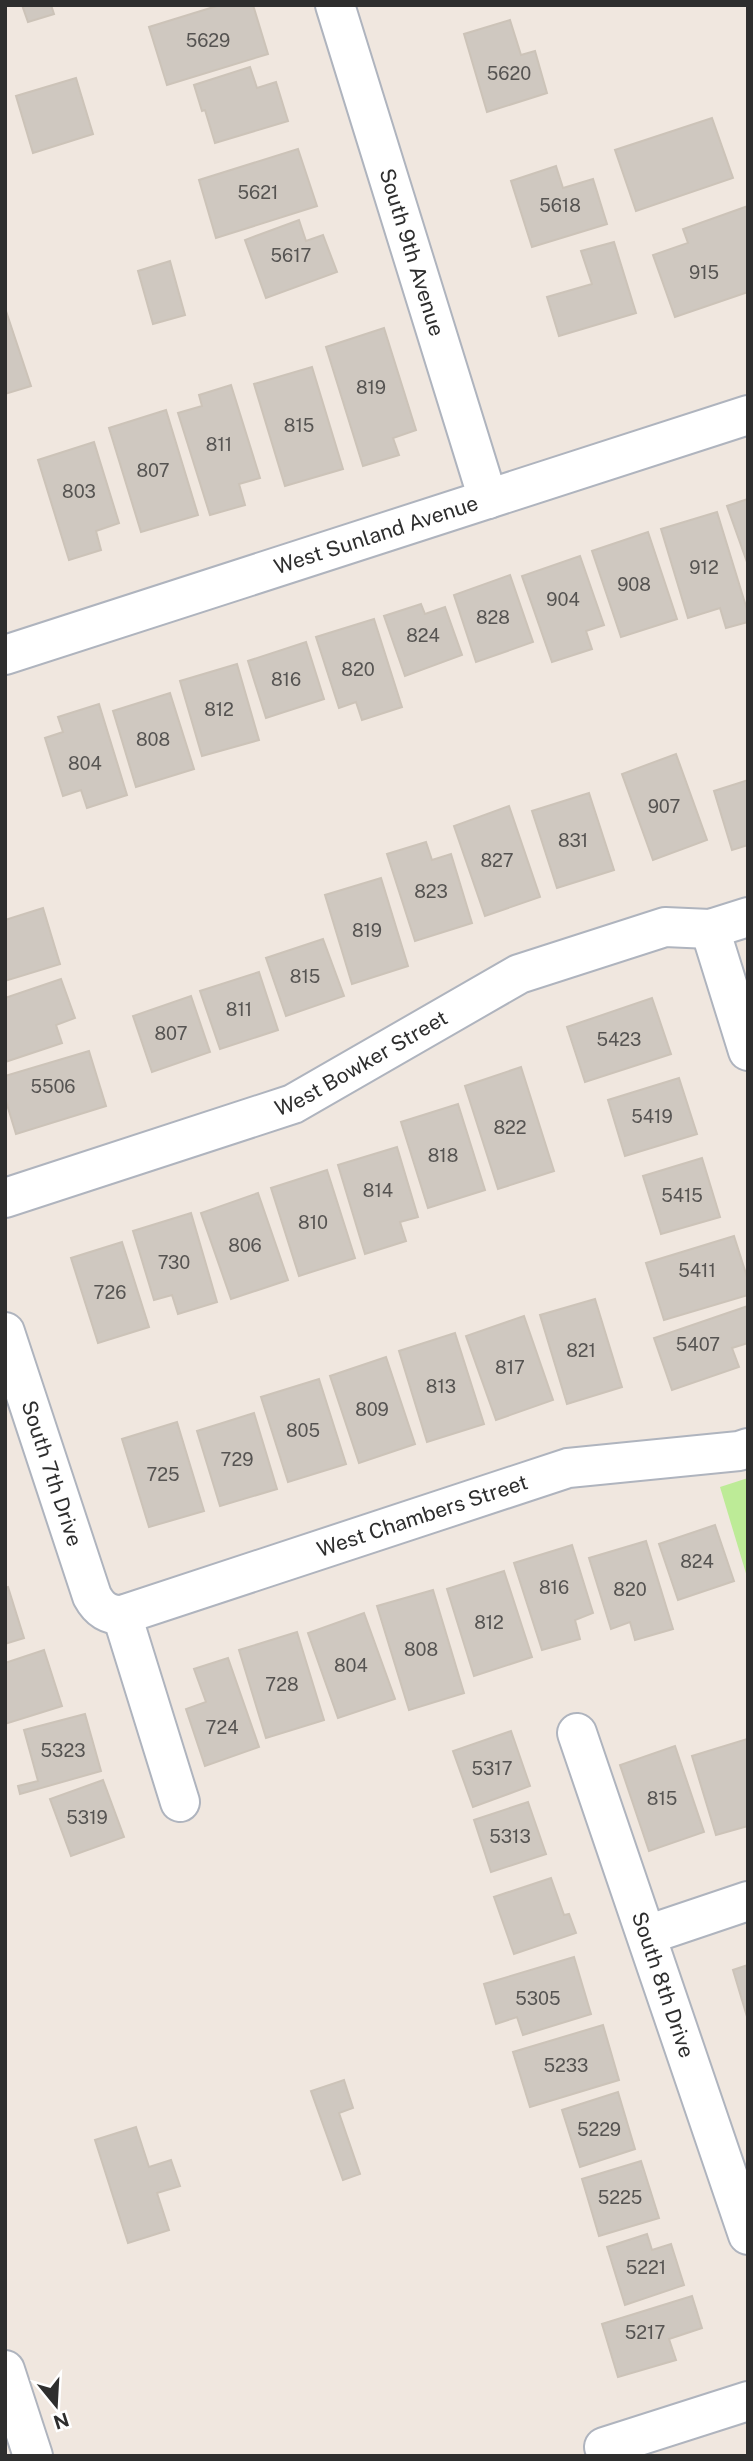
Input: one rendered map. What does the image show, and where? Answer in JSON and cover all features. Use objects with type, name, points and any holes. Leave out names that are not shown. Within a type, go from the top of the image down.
[{"type":"street","name":"South 9th Avenue","points":[[335,5],[488,499]]},
{"type":"street","name":"West Sunland Avenue","points":[[5,654],[748,415]]},
{"type":"street","points":[[748,917],[710,929],[748,1051]]},
{"type":"street","name":"West Bowker Street","points":[[5,1198],[293,1104],[519,974],[665,927],[710,929]]},
{"type":"street","name":"South 7th Drive","points":[[5,1332],[92,1596],[113,1613],[180,1802]]},
{"type":"street","name":"West Chambers Street","points":[[113,1613],[568,1468],[748,1448]]},
{"type":"street","name":"South 8th Drive","points":[[577,1733],[748,2235]]},
{"type":"street","points":[[647,1935],[748,1901]]},
{"type":"street","points":[[5,2370],[33,2456]]},
{"type":"street","points":[[604,2447],[748,2401]]},
{"type":"green space","points":[[748,1478],[748,1580],[720,1487]]},
{"type":"building","points":[[22,5],[51,5],[54,14],[28,22]]},
{"type":"building","points":[[220,5],[253,5],[268,54],[167,85],[149,27]]},
{"type":"building","points":[[510,20],[521,55],[535,51],[547,93],[487,112],[464,34]]},
{"type":"building","points":[[250,67],[257,88],[276,82],[288,121],[215,143],[194,85]]},
{"type":"building","points":[[76,78],[93,134],[33,153],[16,96]]},
{"type":"building","points":[[712,118],[733,178],[636,211],[615,150]]},
{"type":"building","points":[[298,149],[317,206],[216,238],[199,180]]},
{"type":"building","points":[[556,166],[563,188],[593,179],[607,224],[532,247],[511,181]]},
{"type":"building","points":[[748,206],[748,292],[675,317],[653,255],[688,243],[683,229]]},
{"type":"building","points":[[299,220],[306,241],[323,235],[337,272],[266,298],[245,240]]},
{"type":"building","points":[[614,242],[636,313],[559,336],[547,297],[592,284],[581,251]]},
{"type":"building","points":[[170,261],[185,315],[153,324],[138,271]]},
{"type":"building","points":[[5,311],[31,386],[5,394]]},
{"type":"building","points":[[384,328],[416,430],[393,438],[399,455],[363,466],[326,347]]},
{"type":"building","points":[[312,367],[343,469],[285,486],[254,384]]},
{"type":"building","points":[[231,385],[260,478],[239,484],[245,505],[210,515],[178,413],[202,406],[199,395]]},
{"type":"building","points":[[166,410],[198,515],[141,532],[109,428]]},
{"type":"building","points":[[94,442],[119,523],[96,531],[101,550],[69,560],[38,460]]},
{"type":"building","points":[[748,499],[748,565],[727,506]]},
{"type":"building","points":[[717,512],[748,613],[748,622],[726,628],[720,608],[688,618],[661,529]]},
{"type":"building","points":[[648,532],[677,619],[621,637],[592,551]]},
{"type":"building","points":[[580,556],[604,625],[586,631],[592,649],[552,662],[522,576]]},
{"type":"building","points":[[510,575],[533,642],[476,662],[454,595]]},
{"type":"building","points":[[421,604],[425,614],[445,607],[462,655],[405,676],[384,616]]},
{"type":"building","points":[[374,619],[402,707],[362,720],[356,702],[339,708],[316,637]]},
{"type":"building","points":[[306,642],[324,699],[266,718],[248,661]]},
{"type":"building","points":[[237,664],[259,740],[202,756],[180,681]]},
{"type":"building","points":[[170,693],[194,769],[136,787],[113,711]]},
{"type":"building","points":[[99,704],[127,795],[87,808],[81,790],[63,796],[45,738],[63,732],[58,717]]},
{"type":"building","points":[[676,754],[707,840],[653,860],[622,774]]},
{"type":"building","points":[[748,780],[748,845],[732,850],[714,791]]},
{"type":"building","points":[[589,793],[614,870],[557,888],[532,811]]},
{"type":"building","points":[[509,806],[540,897],[485,916],[454,826]]},
{"type":"building","points":[[426,842],[432,860],[451,854],[472,923],[415,941],[387,854]]},
{"type":"building","points":[[381,878],[408,966],[352,984],[325,895]]},
{"type":"building","points":[[43,908],[60,964],[5,981],[5,920]]},
{"type":"building","points":[[323,939],[344,996],[286,1016],[266,958]]},
{"type":"building","points":[[259,972],[278,1030],[220,1049],[200,991]]},
{"type":"building","points":[[61,979],[75,1018],[56,1025],[62,1043],[5,1062],[5,998]]},
{"type":"building","points":[[191,996],[210,1052],[152,1072],[133,1016]]},
{"type":"building","points":[[652,998],[671,1054],[585,1082],[567,1027]]},
{"type":"building","points":[[89,1051],[106,1106],[16,1134],[5,1098],[5,1076]]},
{"type":"building","points":[[521,1067],[554,1171],[498,1189],[465,1086]]},
{"type":"building","points":[[679,1078],[697,1134],[625,1156],[608,1100]]},
{"type":"building","points":[[458,1104],[485,1190],[428,1208],[401,1122]]},
{"type":"building","points":[[397,1147],[418,1217],[400,1222],[406,1241],[365,1254],[338,1165]]},
{"type":"building","points":[[702,1158],[720,1217],[661,1234],[643,1176]]},
{"type":"building","points":[[327,1170],[355,1258],[299,1276],[271,1188]]},
{"type":"building","points":[[258,1193],[288,1280],[231,1299],[201,1213]]},
{"type":"building","points":[[191,1213],[217,1302],[178,1314],[172,1295],[154,1300],[133,1231]]},
{"type":"building","points":[[734,1236],[748,1280],[748,1295],[664,1320],[646,1263]]},
{"type":"building","points":[[122,1242],[149,1327],[98,1343],[71,1258]]},
{"type":"building","points":[[595,1299],[622,1387],[567,1404],[540,1315]]},
{"type":"building","points":[[748,1306],[748,1343],[732,1348],[739,1367],[672,1390],[654,1338]]},
{"type":"building","points":[[524,1316],[553,1400],[496,1420],[466,1336]]},
{"type":"building","points":[[455,1333],[484,1424],[427,1442],[399,1351]]},
{"type":"building","points":[[386,1357],[415,1444],[359,1463],[330,1376]]},
{"type":"building","points":[[319,1379],[346,1464],[288,1482],[261,1397]]},
{"type":"building","points":[[254,1413],[277,1489],[220,1506],[197,1431]]},
{"type":"building","points":[[177,1422],[204,1511],[149,1527],[122,1439]]},
{"type":"building","points":[[715,1525],[734,1581],[678,1600],[659,1544]]},
{"type":"building","points":[[646,1541],[673,1629],[635,1640],[630,1622],[611,1629],[589,1558]]},
{"type":"building","points":[[572,1545],[593,1613],[575,1620],[580,1639],[542,1650],[514,1563]]},
{"type":"building","points":[[504,1571],[532,1657],[474,1676],[447,1589]]},
{"type":"building","points":[[8,1587],[24,1638],[5,1644],[5,1588]]},
{"type":"building","points":[[433,1590],[464,1693],[409,1710],[377,1606]]},
{"type":"building","points":[[364,1613],[395,1699],[338,1718],[308,1633]]},
{"type":"building","points":[[297,1632],[324,1720],[266,1738],[239,1650]]},
{"type":"building","points":[[44,1650],[62,1706],[5,1724],[5,1663]]},
{"type":"building","points":[[228,1658],[259,1747],[205,1766],[186,1709],[206,1702],[194,1669]]},
{"type":"building","points":[[85,1714],[101,1771],[20,1794],[18,1786],[38,1781],[24,1730]]},
{"type":"building","points":[[511,1731],[530,1786],[473,1807],[453,1751]]},
{"type":"building","points":[[747,1739],[748,1826],[716,1835],[692,1756]]},
{"type":"building","points":[[675,1746],[704,1832],[649,1851],[620,1765]]},
{"type":"building","points":[[103,1780],[124,1837],[71,1856],[50,1799]]},
{"type":"building","points":[[528,1802],[546,1854],[491,1872],[474,1820]]},
{"type":"building","points":[[551,1878],[564,1915],[569,1914],[576,1933],[514,1954],[494,1897]]},
{"type":"building","points":[[574,1957],[591,2014],[523,2035],[517,2017],[496,2024],[484,1984]]},
{"type":"building","points":[[748,1965],[748,2020],[733,1970]]},
{"type":"building","points":[[603,2025],[619,2080],[530,2107],[513,2052]]},
{"type":"building","points":[[344,2080],[353,2108],[339,2113],[360,2174],[343,2180],[311,2091]]},
{"type":"building","points":[[618,2092],[635,2149],[580,2167],[562,2110]]},
{"type":"building","points":[[136,2127],[149,2167],[171,2160],[180,2186],[157,2193],[169,2230],[128,2243],[95,2140]]},
{"type":"building","points":[[641,2161],[659,2218],[599,2236],[582,2179]]},
{"type":"building","points":[[647,2234],[652,2250],[671,2244],[684,2285],[625,2305],[607,2247]]},
{"type":"building","points":[[692,2296],[702,2328],[669,2339],[676,2360],[618,2377],[602,2324]]}]
